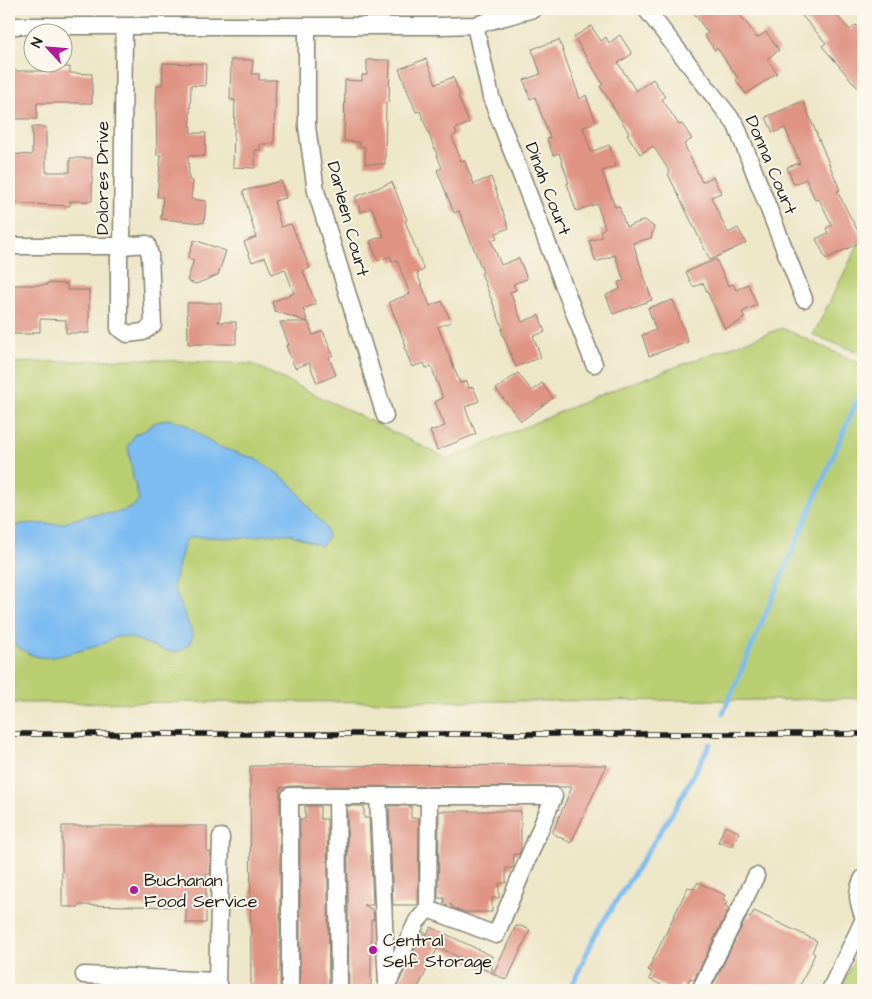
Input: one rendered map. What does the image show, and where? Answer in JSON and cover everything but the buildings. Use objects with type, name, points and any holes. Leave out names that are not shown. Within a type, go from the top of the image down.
[{"type":"street","points":[[9,26],[475,25],[534,9]]},
{"type":"street","name":"Donna Court","points":[[646,9],[736,125],[804,299]]},
{"type":"street","name":"Dinah Court","points":[[475,25],[491,97],[594,364]]},
{"type":"street","name":"Darleen Court","points":[[307,26],[307,127],[316,191],[385,416]]},
{"type":"street","name":"Dolores Drive","points":[[9,246],[122,246],[124,27]]},
{"type":"street","points":[[147,244],[150,255],[153,325],[143,332],[128,334],[119,328],[119,256],[122,246],[147,244]]},
{"type":"street","points":[[290,990],[290,796],[554,796],[496,935],[428,909]]},
{"type":"street","points":[[337,796],[339,990]]},
{"type":"street","points":[[378,796],[386,987]]},
{"type":"street","points":[[386,987],[417,921],[428,909],[429,796]]},
{"type":"street","points":[[84,975],[218,986],[221,837]]},
{"type":"street","points":[[700,990],[756,876]]},
{"type":"street","points":[[863,878],[858,890],[863,916]]},
{"type":"street","points":[[830,990],[863,921]]},
{"type":"green space","points":[[863,235],[863,354],[813,335]]},
{"type":"green space","points":[[782,328],[863,365],[863,698],[782,700],[9,703],[9,363],[133,359],[252,364],[449,459],[605,393]]},
{"type":"green space","points":[[863,942],[863,990],[840,990]]},
{"type":"water","points":[[168,419],[185,424],[216,446],[256,459],[276,472],[295,488],[325,526],[328,537],[321,546],[290,534],[243,538],[192,537],[185,541],[173,586],[193,635],[187,646],[179,651],[170,652],[129,638],[119,637],[98,646],[56,657],[39,657],[17,646],[9,638],[9,529],[27,524],[62,523],[85,516],[114,513],[134,505],[139,500],[128,446],[135,434],[144,431],[154,423]]},
{"type":"waterway","points":[[723,713],[863,386]]},
{"type":"waterway","points":[[570,990],[596,933],[676,807],[710,744]]},
{"type":"railway","points":[[9,734],[863,734]]},
{"type":"place","name":"Buchanan Food Service","points":[[134,890]]},
{"type":"place","name":"Central Self Storage","points":[[373,950]]}]
